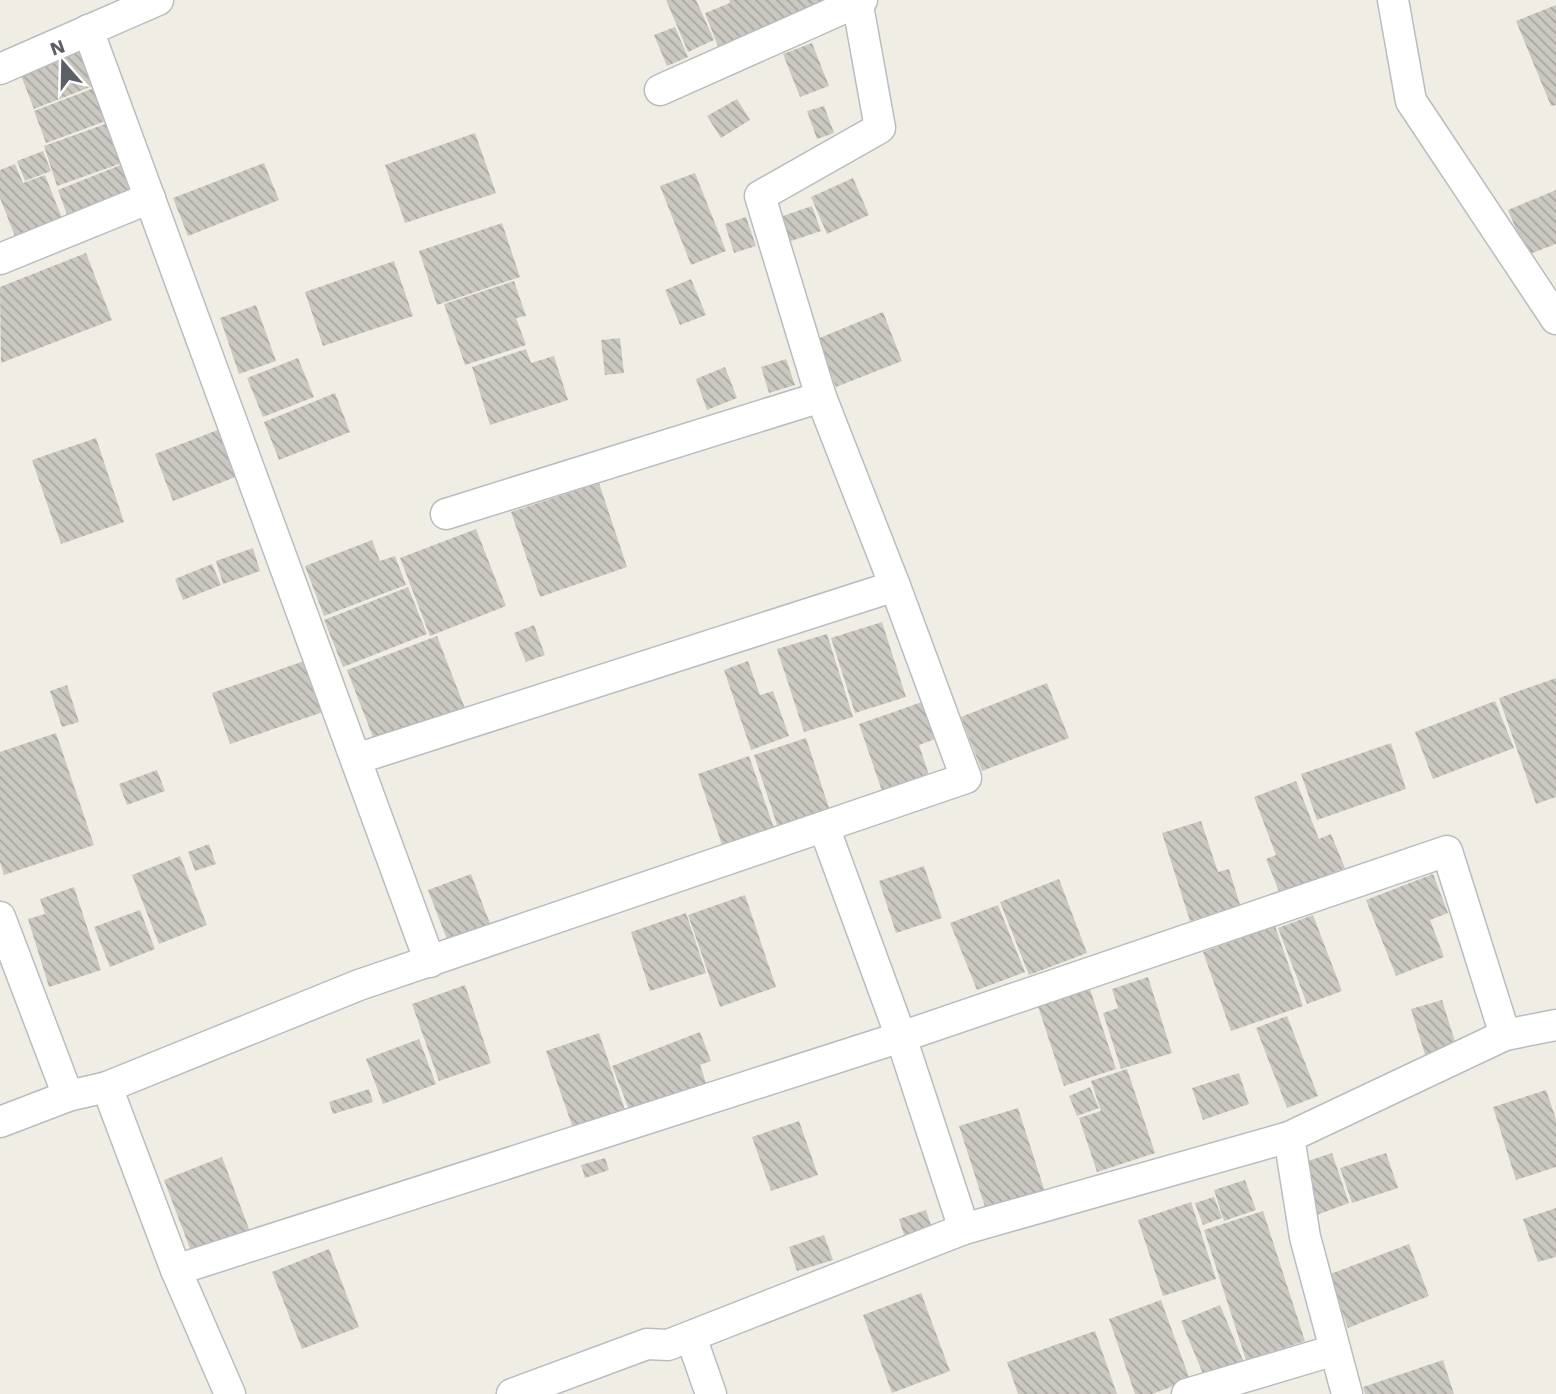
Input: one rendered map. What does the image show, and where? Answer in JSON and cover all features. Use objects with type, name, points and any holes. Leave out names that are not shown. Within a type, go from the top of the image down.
[{"type":"street","points":[[2,61],[88,30],[158,0]]},
{"type":"street","points":[[1393,0],[1412,101],[1556,319]]},
{"type":"street","points":[[0,1122],[68,1096],[107,1087],[359,985],[965,778],[895,586],[821,397],[760,196],[880,128],[859,1],[660,90]]},
{"type":"street","points":[[88,30],[430,962]]},
{"type":"street","points":[[0,259],[150,198]]},
{"type":"street","points":[[446,514],[821,397]]},
{"type":"street","points":[[356,759],[895,586]]},
{"type":"street","points":[[824,827],[901,1037],[964,1229]]},
{"type":"street","points":[[176,1269],[901,1037],[1447,850],[1505,1034]]},
{"type":"street","points":[[0,918],[68,1096]]},
{"type":"street","points":[[512,1394],[647,1344],[668,1345],[964,1229],[1289,1137],[1505,1034],[1556,1025]]},
{"type":"street","points":[[107,1087],[176,1269],[230,1394]]},
{"type":"street","points":[[1289,1137],[1305,1237],[1347,1394]]},
{"type":"street","points":[[691,1336],[711,1394]]},
{"type":"street","points":[[1187,1394],[1335,1350]]},
{"type":"building","points":[[666,0],[696,0],[714,40],[688,52]]},
{"type":"building","points":[[729,0],[829,0],[719,49],[705,13],[730,3]]},
{"type":"building","points":[[1556,5],[1556,105],[1551,106],[1516,21]]},
{"type":"building","points":[[675,27],[688,57],[667,66],[654,35]]},
{"type":"building","points":[[812,43],[829,86],[800,97],[783,54]]},
{"type":"building","points":[[84,48],[98,84],[34,109],[20,73]]},
{"type":"building","points":[[94,88],[106,121],[46,143],[34,111]]},
{"type":"building","points":[[737,99],[750,120],[721,138],[707,116]]},
{"type":"building","points":[[824,106],[834,133],[817,139],[807,111]]},
{"type":"building","points":[[108,123],[122,163],[57,186],[44,146]]},
{"type":"building","points":[[475,133],[496,193],[405,223],[385,165]]},
{"type":"building","points":[[43,151],[51,171],[25,181],[17,161]]},
{"type":"building","points":[[264,163],[279,200],[188,236],[173,198]]},
{"type":"building","points":[[15,164],[23,183],[45,175],[63,221],[16,239],[0,198],[0,170]]},
{"type":"building","points":[[123,164],[134,195],[69,220],[58,190]]},
{"type":"building","points":[[695,173],[726,251],[691,265],[660,186]]},
{"type":"building","points":[[853,178],[869,215],[827,234],[811,197]]},
{"type":"building","points":[[1556,190],[1556,244],[1527,255],[1508,210]]},
{"type":"building","points":[[812,206],[821,231],[782,244],[774,219]]},
{"type":"building","points":[[746,217],[756,246],[734,253],[725,224]]},
{"type":"building","points":[[502,223],[520,277],[437,305],[419,251]]},
{"type":"building","points":[[86,253],[112,320],[1,363],[0,287]]},
{"type":"building","points":[[394,261],[413,316],[323,346],[305,292]]},
{"type":"building","points":[[691,279],[706,315],[680,325],[665,290]]},
{"type":"building","points":[[514,281],[526,316],[516,318],[526,345],[465,365],[444,304]]},
{"type":"building","points":[[256,305],[276,361],[239,374],[220,318]]},
{"type":"building","points":[[883,312],[902,361],[836,387],[817,339]]},
{"type":"building","points":[[620,338],[624,373],[605,375],[601,340]]},
{"type":"building","points":[[526,349],[531,363],[554,356],[568,400],[490,425],[472,367]]},
{"type":"building","points":[[298,358],[314,397],[263,417],[247,378]]},
{"type":"building","points":[[786,359],[795,385],[769,393],[761,367]]},
{"type":"building","points":[[725,367],[737,398],[707,410],[696,379]]},
{"type":"building","points":[[335,393],[350,432],[279,460],[264,422]]},
{"type":"building","points":[[223,428],[241,475],[173,501],[155,454]]},
{"type":"building","points":[[96,438],[124,522],[61,544],[32,460]]},
{"type":"building","points":[[599,483],[627,567],[540,597],[511,512]]},
{"type":"building","points":[[476,529],[506,606],[430,636],[400,558]]},
{"type":"building","points":[[372,540],[380,561],[395,556],[406,585],[324,616],[305,566]]},
{"type":"building","points":[[253,548],[260,571],[223,584],[216,561]]},
{"type":"building","points":[[212,564],[221,585],[183,600],[175,579]]},
{"type":"building","points":[[408,587],[427,634],[343,667],[324,620]]},
{"type":"building","points":[[882,622],[906,697],[855,713],[831,638]]},
{"type":"building","points":[[534,625],[545,655],[526,662],[514,633]]},
{"type":"building","points":[[827,634],[853,717],[804,732],[777,649]]},
{"type":"building","points":[[437,636],[466,711],[376,745],[347,670]]},
{"type":"building","points":[[304,661],[323,712],[230,744],[212,693]]},
{"type":"building","points":[[748,661],[760,695],[773,691],[789,736],[751,750],[724,670]]},
{"type":"building","points":[[1556,678],[1556,797],[1536,804],[1499,698]]},
{"type":"building","points":[[1047,683],[1069,738],[982,771],[961,717]]},
{"type":"building","points":[[67,685],[79,722],[62,727],[50,691]]},
{"type":"building","points":[[1495,701],[1514,748],[1433,779],[1415,732]]},
{"type":"building","points":[[922,702],[935,739],[919,745],[929,775],[882,791],[859,724]]},
{"type":"building","points":[[56,733],[94,845],[4,875],[0,862],[0,752]]},
{"type":"building","points":[[806,738],[831,814],[779,831],[754,755]]},
{"type":"building","points":[[1391,743],[1406,789],[1317,820],[1301,774]]},
{"type":"building","points":[[749,756],[775,831],[723,848],[698,774]]},
{"type":"building","points":[[157,770],[165,791],[127,805],[119,784]]},
{"type":"building","points":[[1296,781],[1319,839],[1331,834],[1345,868],[1280,894],[1266,859],[1276,855],[1254,797]]},
{"type":"building","points":[[1201,821],[1218,872],[1229,869],[1240,905],[1190,921],[1162,833]]},
{"type":"building","points":[[209,844],[216,864],[195,871],[188,852]]},
{"type":"building","points":[[180,856],[207,925],[159,944],[132,875]]},
{"type":"building","points":[[924,866],[942,918],[896,933],[879,881]]},
{"type":"building","points":[[471,874],[491,926],[448,942],[428,890]]},
{"type":"building","points":[[1433,874],[1448,913],[1430,920],[1444,957],[1396,976],[1366,900]]},
{"type":"building","points":[[1059,879],[1087,953],[1029,975],[1000,902]]},
{"type":"building","points":[[74,887],[101,970],[49,987],[28,919],[45,914],[40,899]]},
{"type":"building","points":[[745,895],[776,987],[720,1007],[688,915]]},
{"type":"building","points":[[998,905],[1025,972],[977,990],[950,923]]},
{"type":"building","points":[[140,910],[155,949],[110,967],[94,927]]},
{"type":"building","points":[[686,913],[706,973],[650,991],[631,932]]},
{"type":"building","points":[[1313,915],[1342,991],[1307,1004],[1278,928]]},
{"type":"building","points":[[1275,926],[1303,1006],[1231,1031],[1203,952]]},
{"type":"building","points":[[1148,977],[1172,1053],[1121,1069],[1103,1013],[1118,1008],[1112,989]]},
{"type":"building","points":[[465,985],[491,1063],[439,1081],[412,1004]]},
{"type":"building","points":[[1090,989],[1116,1069],[1064,1086],[1038,1006]]},
{"type":"building","points":[[1442,1000],[1458,1051],[1427,1061],[1411,1009]]},
{"type":"building","points":[[1287,1016],[1318,1096],[1287,1108],[1256,1028]]},
{"type":"building","points":[[700,1032],[711,1061],[700,1065],[706,1083],[630,1112],[612,1066]]},
{"type":"building","points":[[599,1033],[626,1113],[574,1131],[546,1051]]},
{"type":"building","points":[[419,1039],[436,1084],[383,1104],[366,1059]]},
{"type":"building","points":[[1127,1069],[1155,1153],[1097,1172],[1079,1118],[1101,1111],[1091,1081]]},
{"type":"building","points":[[1239,1073],[1249,1104],[1203,1120],[1192,1088]]},
{"type":"building","points":[[1090,1087],[1099,1108],[1077,1116],[1069,1096]]},
{"type":"building","points":[[369,1089],[373,1102],[333,1114],[329,1102]]},
{"type":"building","points":[[1546,1090],[1556,1119],[1556,1167],[1516,1180],[1493,1107]]},
{"type":"building","points":[[1018,1108],[1045,1192],[986,1210],[959,1126]]},
{"type":"building","points":[[799,1121],[818,1175],[771,1191],[752,1137]]},
{"type":"building","points":[[1332,1153],[1349,1203],[1314,1216],[1296,1165]]},
{"type":"building","points":[[1386,1153],[1398,1188],[1352,1203],[1340,1168]]},
{"type":"building","points":[[222,1157],[252,1237],[194,1259],[164,1180]]},
{"type":"building","points":[[605,1158],[609,1170],[585,1178],[581,1165]]},
{"type":"building","points":[[1245,1180],[1256,1210],[1224,1221],[1214,1190]]},
{"type":"building","points":[[1214,1197],[1222,1218],[1203,1225],[1195,1203]]},
{"type":"building","points":[[1191,1202],[1216,1279],[1163,1296],[1138,1220]]},
{"type":"building","points":[[1556,1208],[1556,1257],[1538,1262],[1523,1219]]},
{"type":"building","points":[[926,1210],[935,1237],[907,1245],[899,1219]]},
{"type":"building","points":[[1263,1211],[1305,1341],[1246,1360],[1204,1230]]},
{"type":"building","points":[[824,1235],[833,1260],[797,1271],[789,1247]]},
{"type":"building","points":[[1409,1244],[1429,1296],[1348,1328],[1328,1275]]},
{"type":"building","points":[[329,1249],[359,1327],[302,1349],[272,1272]]},
{"type":"building","points":[[921,1293],[950,1371],[892,1393],[863,1315]]},
{"type":"building","points":[[1161,1300],[1190,1380],[1152,1394],[1135,1394],[1109,1319]]},
{"type":"building","points":[[1220,1305],[1245,1365],[1206,1381],[1181,1321]]},
{"type":"building","points":[[1095,1331],[1117,1394],[1018,1394],[1007,1362]]},
{"type":"building","points":[[1443,1360],[1454,1394],[1365,1394],[1363,1387]]}]
